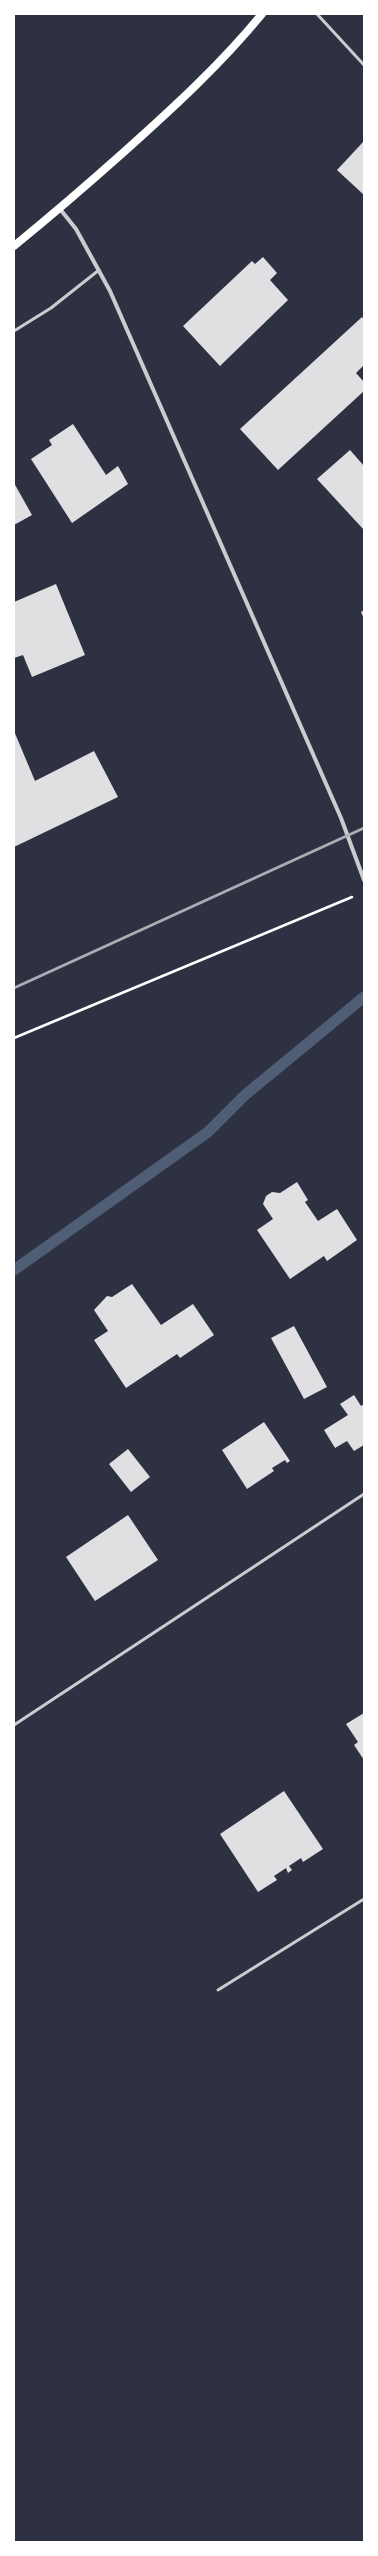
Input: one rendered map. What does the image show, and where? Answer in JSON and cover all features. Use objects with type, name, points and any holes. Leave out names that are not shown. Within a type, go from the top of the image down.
[{"type":"main road","points":[[14,244],[60,210],[204,78],[262,14]]},
{"type":"street","points":[[60,210],[76,229],[110,291],[340,818],[364,880]]},
{"type":"lane","points":[[317,14],[364,65]]},
{"type":"lane","points":[[14,331],[51,308],[99,270]]},
{"type":"lane","points":[[14,1725],[364,1494]]},
{"type":"lane","points":[[218,1990],[364,1899]]},
{"type":"path","points":[[14,1038],[357,896]]},
{"type":"building","points":[[364,141],[364,195],[337,170]]},
{"type":"building","points":[[263,257],[277,273],[270,280],[288,300],[220,366],[183,326],[252,261],[255,264]]},
{"type":"building","points":[[362,317],[364,320],[364,365],[356,373],[364,382],[364,391],[278,470],[240,429]]},
{"type":"building","points":[[73,424],[106,475],[118,466],[128,484],[72,523],[31,459],[52,445],[49,440]]},
{"type":"building","points":[[350,450],[364,466],[364,530],[317,479]]},
{"type":"building","points":[[14,483],[32,515],[14,525]]},
{"type":"building","points":[[56,584],[85,655],[32,677],[23,655],[14,658],[14,602]]},
{"type":"building","points":[[364,610],[364,619],[361,612]]},
{"type":"building","points":[[14,731],[35,781],[94,751],[118,797],[14,847]]},
{"type":"building","points":[[297,1182],[308,1200],[305,1202],[318,1221],[337,1209],[357,1240],[327,1261],[324,1256],[290,1279],[257,1230],[273,1219],[263,1204],[266,1196],[272,1192],[280,1193]]},
{"type":"building","points":[[132,1284],[161,1325],[193,1304],[214,1335],[180,1358],[177,1354],[126,1388],[94,1340],[108,1331],[94,1310],[107,1296],[112,1297]]},
{"type":"building","points":[[294,1326],[327,1387],[304,1399],[271,1338]]},
{"type":"building","points":[[354,1395],[361,1406],[364,1404],[364,1445],[354,1451],[347,1441],[335,1448],[324,1430],[348,1415],[340,1404]]},
{"type":"building","points":[[264,1422],[290,1461],[287,1463],[285,1460],[272,1468],[274,1471],[247,1489],[222,1450]]},
{"type":"building","points":[[128,1449],[150,1477],[131,1492],[109,1464]]},
{"type":"building","points":[[128,1515],[158,1560],[95,1601],[66,1557]]},
{"type":"building","points":[[364,1713],[364,1760],[354,1745],[358,1742],[346,1724]]},
{"type":"building","points":[[284,1791],[323,1849],[303,1862],[301,1858],[289,1866],[292,1870],[288,1873],[286,1868],[274,1876],[277,1880],[258,1892],[220,1834]]},
{"type":"waterway","points":[[14,1270],[208,1132],[245,1095],[364,997]]},
{"type":"railway","points":[[14,988],[364,828]]}]
